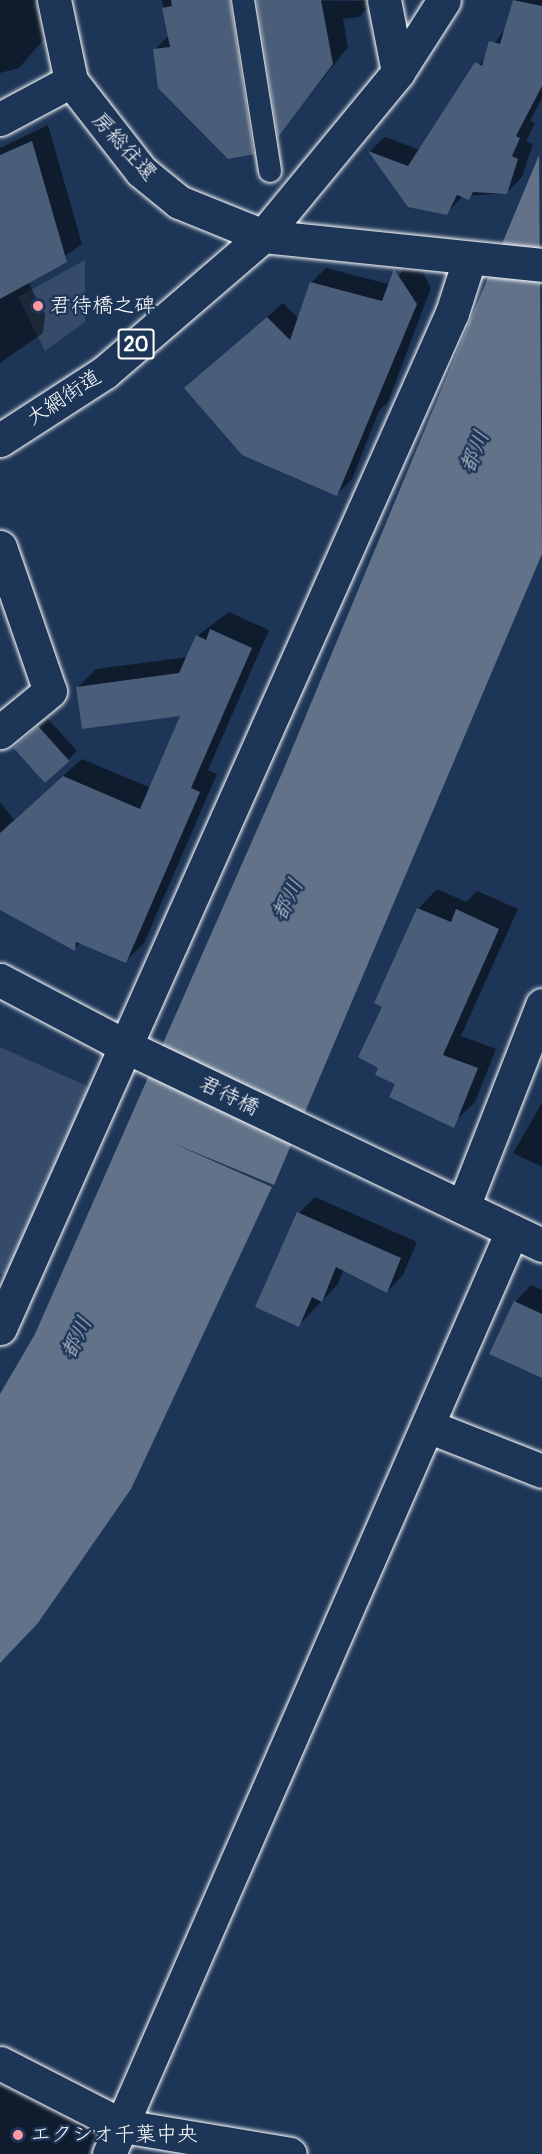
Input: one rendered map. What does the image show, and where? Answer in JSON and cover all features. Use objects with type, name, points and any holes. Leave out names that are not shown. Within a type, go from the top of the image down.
[{"type":"street","name":"房総往還","points":[[54,0],[71,81],[141,171],[179,202],[263,236],[469,260],[542,264]]},
{"type":"street","points":[[384,0],[398,72]]},
{"type":"street","name":"大網街道","points":[[0,440],[105,372],[263,236],[398,72],[444,0]]},
{"type":"street","points":[[0,119],[71,81]]},
{"type":"street","points":[[0,1328],[452,313],[469,260]]},
{"type":"street","points":[[0,547],[50,691],[0,732]]},
{"type":"street","name":"君待橋","points":[[0,980],[127,1047],[542,1245]]},
{"type":"street","points":[[464,1207],[539,1025]]},
{"type":"street","points":[[116,2140],[430,1427],[512,1231]]},
{"type":"street","points":[[430,1427],[542,1471]]},
{"type":"street","points":[[0,2063],[116,2140],[290,2154]]},
{"type":"lane","points":[[243,0],[270,171]]},
{"type":"shaded area","points":[[85,260],[85,322],[45,351],[18,297]]},
{"type":"shaded area","points":[[0,1047],[89,1087],[9,1277],[0,1273]]},
{"type":"water","name":"都川","points":[[539,155],[542,554],[274,1185],[170,1142],[272,1187],[131,1489],[38,1623],[0,1663],[0,1394],[35,1334],[282,773]]},
{"type":"building","points":[[171,0],[230,0],[254,154],[228,159],[158,88],[153,49],[170,47],[162,8],[172,6]]},
{"type":"building","points":[[257,0],[321,0],[333,64],[278,137]]},
{"type":"building","points":[[513,0],[542,6],[542,86],[516,136],[520,138],[512,156],[518,159],[507,194],[473,192],[469,200],[457,195],[447,215],[408,207],[368,151],[408,166],[475,62],[482,66],[489,41],[500,44]]},
{"type":"building","points":[[32,141],[67,262],[0,299],[0,155]]},
{"type":"building","points":[[394,269],[417,304],[337,496],[242,455],[184,388],[267,317],[290,340],[310,282],[382,301]]},
{"type":"building","points":[[210,629],[252,648],[191,788],[200,792],[126,963],[76,942],[75,951],[0,910],[0,833],[63,776],[140,809],[180,716],[82,729],[76,687],[179,673],[196,635],[206,640]]},
{"type":"building","points":[[38,726],[69,761],[45,783],[13,748]]},
{"type":"building","points":[[417,908],[451,922],[456,909],[499,929],[443,1055],[478,1068],[454,1128],[389,1097],[395,1084],[375,1075],[378,1068],[358,1057],[382,1007],[374,1003]]},
{"type":"building","points":[[297,1212],[401,1258],[387,1293],[336,1267],[322,1302],[312,1297],[299,1327],[255,1307]]},
{"type":"building","points":[[514,1301],[542,1314],[542,1378],[489,1354]]},
{"type":"place","name":"君待橋之碑","points":[[38,306]]},
{"type":"place","name":"エクシオ千葉中央","points":[[18,2135]]}]
